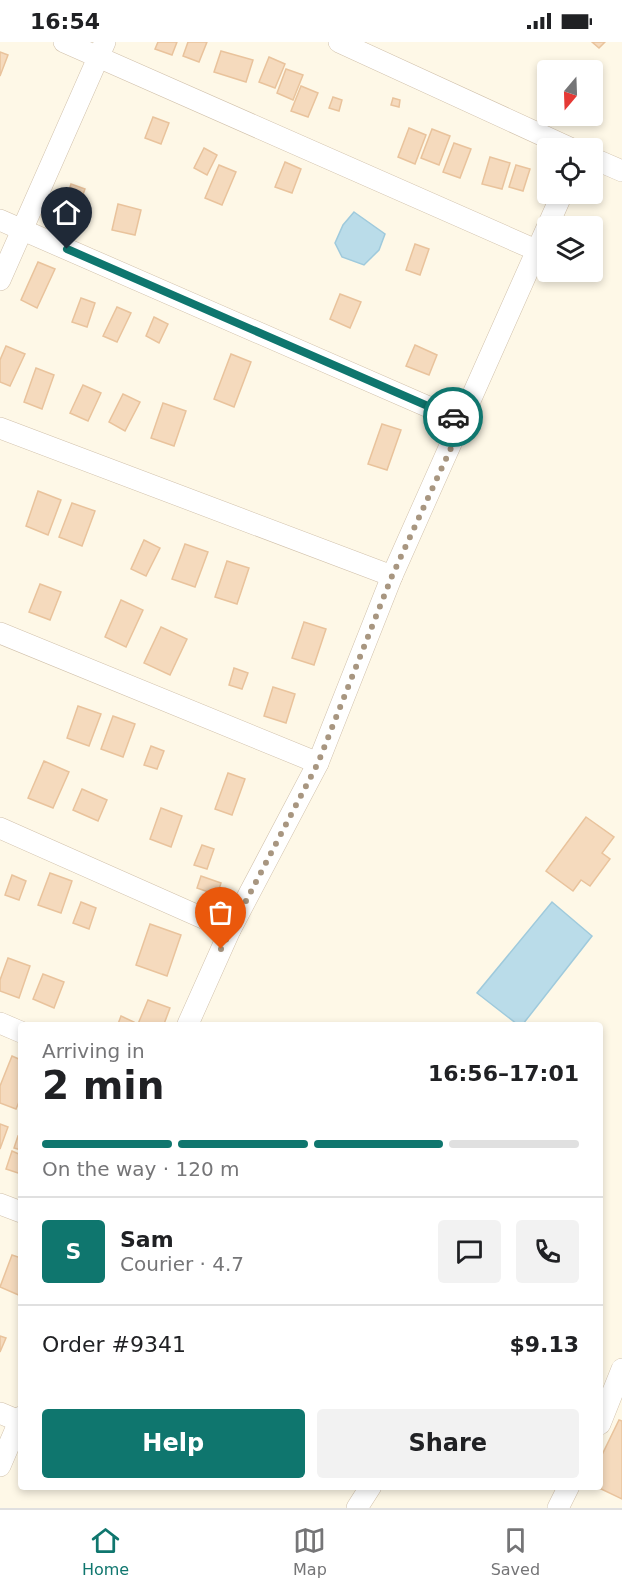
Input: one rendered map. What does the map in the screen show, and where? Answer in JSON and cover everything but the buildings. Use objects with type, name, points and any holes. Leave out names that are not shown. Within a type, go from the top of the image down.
[{"type":"street","points":[[63,42],[102,49],[536,250]]},
{"type":"street","points":[[339,42],[548,138]]},
{"type":"street","points":[[0,280],[102,49]]},
{"type":"street","points":[[603,163],[622,171]]},
{"type":"street","points":[[189,1022],[230,930],[318,763],[392,576],[463,422],[557,204]]},
{"type":"street","points":[[0,220],[463,422]]},
{"type":"street","points":[[0,428],[392,576]]},
{"type":"street","points":[[0,633],[318,763]]},
{"type":"street","points":[[0,828],[230,930]]},
{"type":"street","points":[[0,1023],[18,1031]]},
{"type":"street","points":[[0,1204],[18,1211]]},
{"type":"street","points":[[603,1416],[622,1369]]},
{"type":"street","points":[[0,1466],[13,1417]]},
{"type":"street","points":[[357,1508],[368,1490]]},
{"type":"street","points":[[558,1508],[567,1490]]},
{"type":"water","points":[[354,212],[385,234],[379,250],[364,265],[342,257],[335,243],[343,225]]},
{"type":"water","points":[[552,902],[592,936],[525,1022],[514,1022],[477,993]]},
{"type":"way so far","points":[[221,949],[318,763],[392,576],[463,422],[453,417]]},
{"type":"route","points":[[67,249],[453,417]]}]
